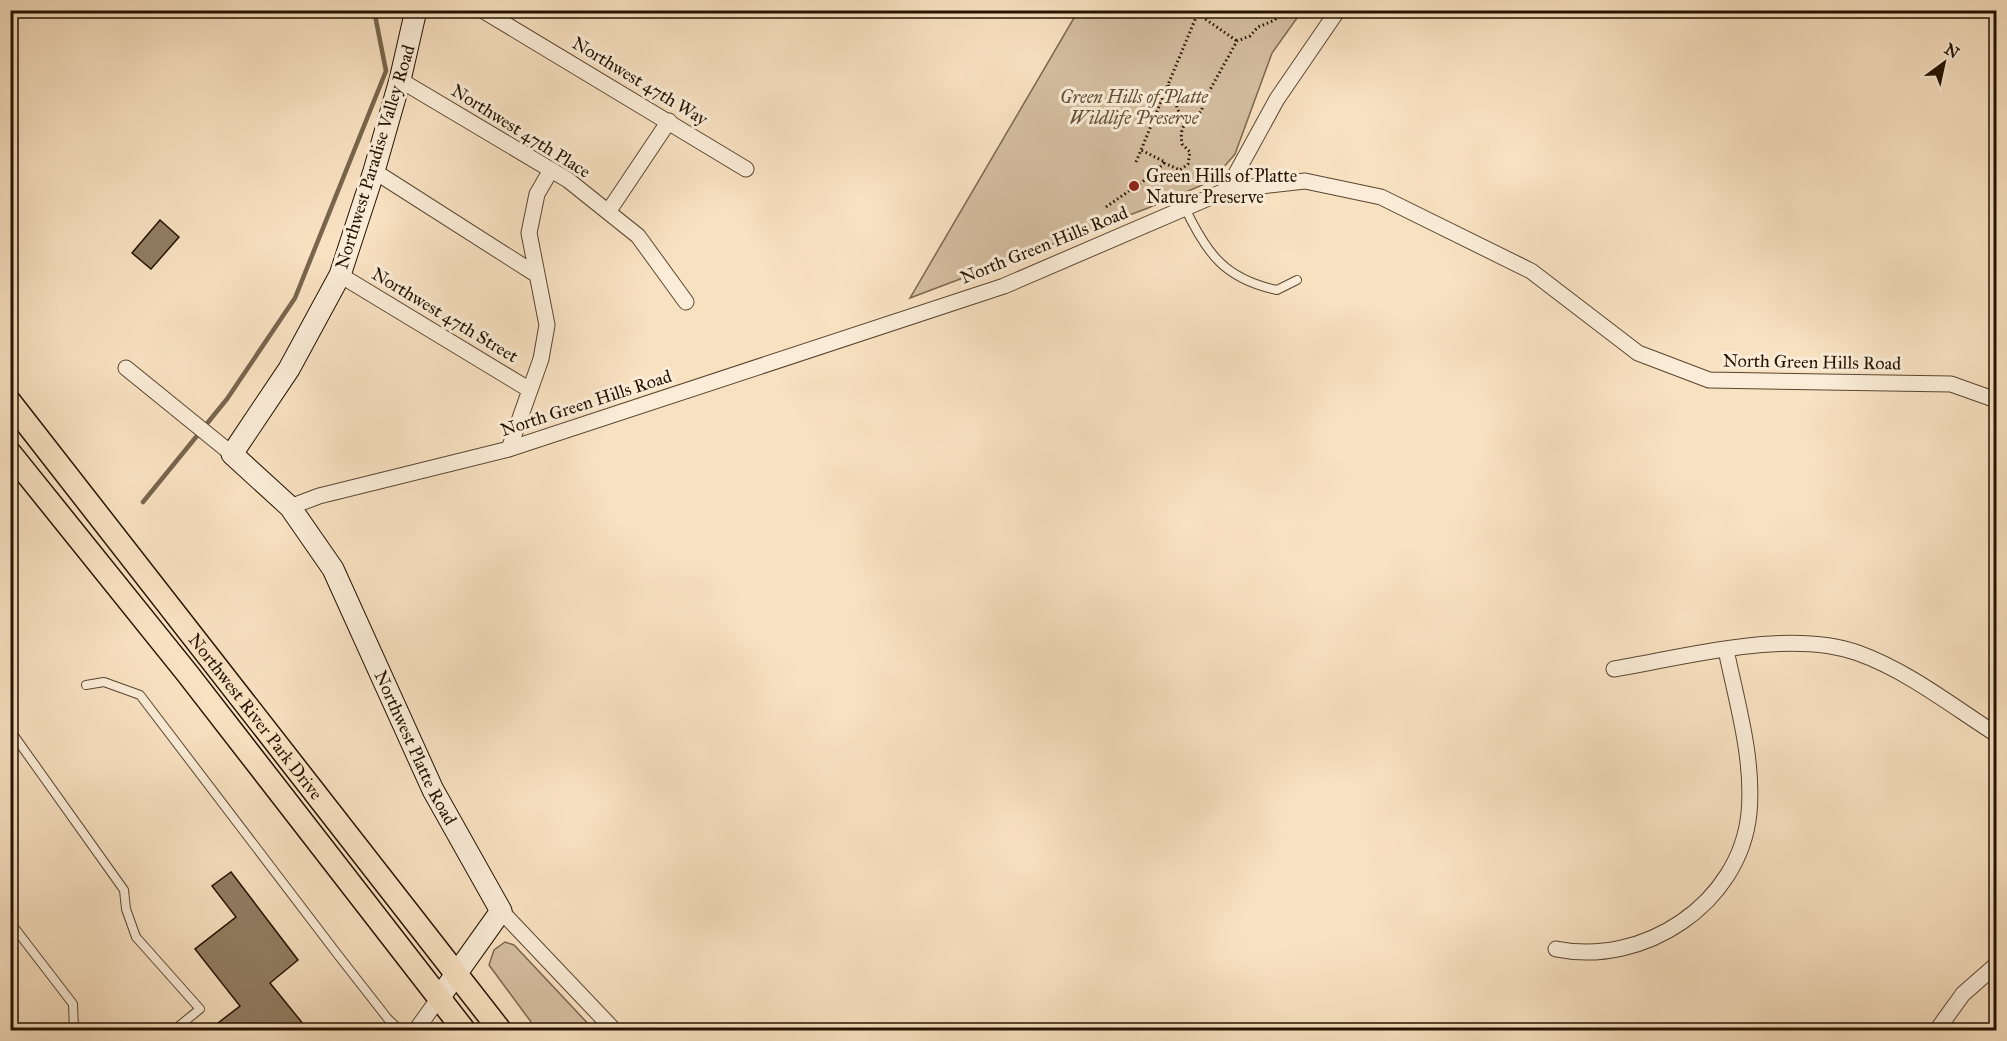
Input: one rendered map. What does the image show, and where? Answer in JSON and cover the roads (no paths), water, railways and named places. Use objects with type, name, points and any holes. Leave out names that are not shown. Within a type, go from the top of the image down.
[{"type":"main road","name":"Northwest River Park Drive","points":[[10,402],[500,1030]]},
{"type":"main road","name":"Northwest River Park Drive","points":[[10,453],[187,674],[464,1030]]},
{"type":"street","name":"Northwest Paradise Valley Road","points":[[225,448],[290,369],[340,275],[374,171],[400,80],[416,10]]},
{"type":"street","name":"Northwest 47th Way","points":[[482,10],[746,168]]},
{"type":"street","points":[[1227,190],[1277,99],[1338,10]]},
{"type":"street","name":"Northwest 47th Place","points":[[400,80],[551,170],[608,212],[638,236],[686,302]]},
{"type":"street","points":[[608,212],[669,121]]},
{"type":"street","points":[[509,449],[541,359],[547,325],[529,233],[537,194],[551,170]]},
{"type":"street","points":[[374,171],[537,275]]},
{"type":"street","name":"North Green Hills Road","points":[[290,507],[319,496],[509,449],[1004,286],[1227,190],[1305,181],[1381,197],[1531,271],[1638,353],[1709,380],[1951,384],[1996,400]]},
{"type":"street","name":"Northwest 47th Street","points":[[340,275],[530,390]]},
{"type":"street","points":[[126,369],[225,448]]},
{"type":"street","name":"Northwest Platte Road","points":[[225,448],[290,507],[333,569],[433,790],[501,911],[614,1030]]},
{"type":"street","points":[[1614,669],[1777,643],[1806,644],[1857,652],[1886,664],[1994,732]]},
{"type":"street","points":[[1556,949],[1574,953],[1616,951],[1655,937],[1683,924],[1722,884],[1737,856],[1749,815],[1750,785],[1745,741],[1726,650]]},
{"type":"street","points":[[416,1030],[501,911]]},
{"type":"street","points":[[1937,1030],[1963,994],[1996,965]]},
{"type":"lane","points":[[1185,208],[1212,257],[1241,279],[1277,290],[1297,280]]},
{"type":"lane","points":[[86,685],[104,682],[140,694],[338,955],[400,1030]]},
{"type":"lane","points":[[10,730],[124,890],[126,909],[136,936],[200,1009],[174,1030]]},
{"type":"lane","points":[[10,922],[74,1004],[74,1030]]},
{"type":"waterway","points":[[143,502],[227,399],[295,298],[386,71],[374,10]]},
{"type":"railway","points":[[10,1028],[14,1030]]},
{"type":"place","name":"Green Hills of Platte Nature Preserve","points":[[1134,186]]},
{"type":"park label","name":"Green Hills of Platte Wildlife Preserve","points":[[1134,107]]}]
